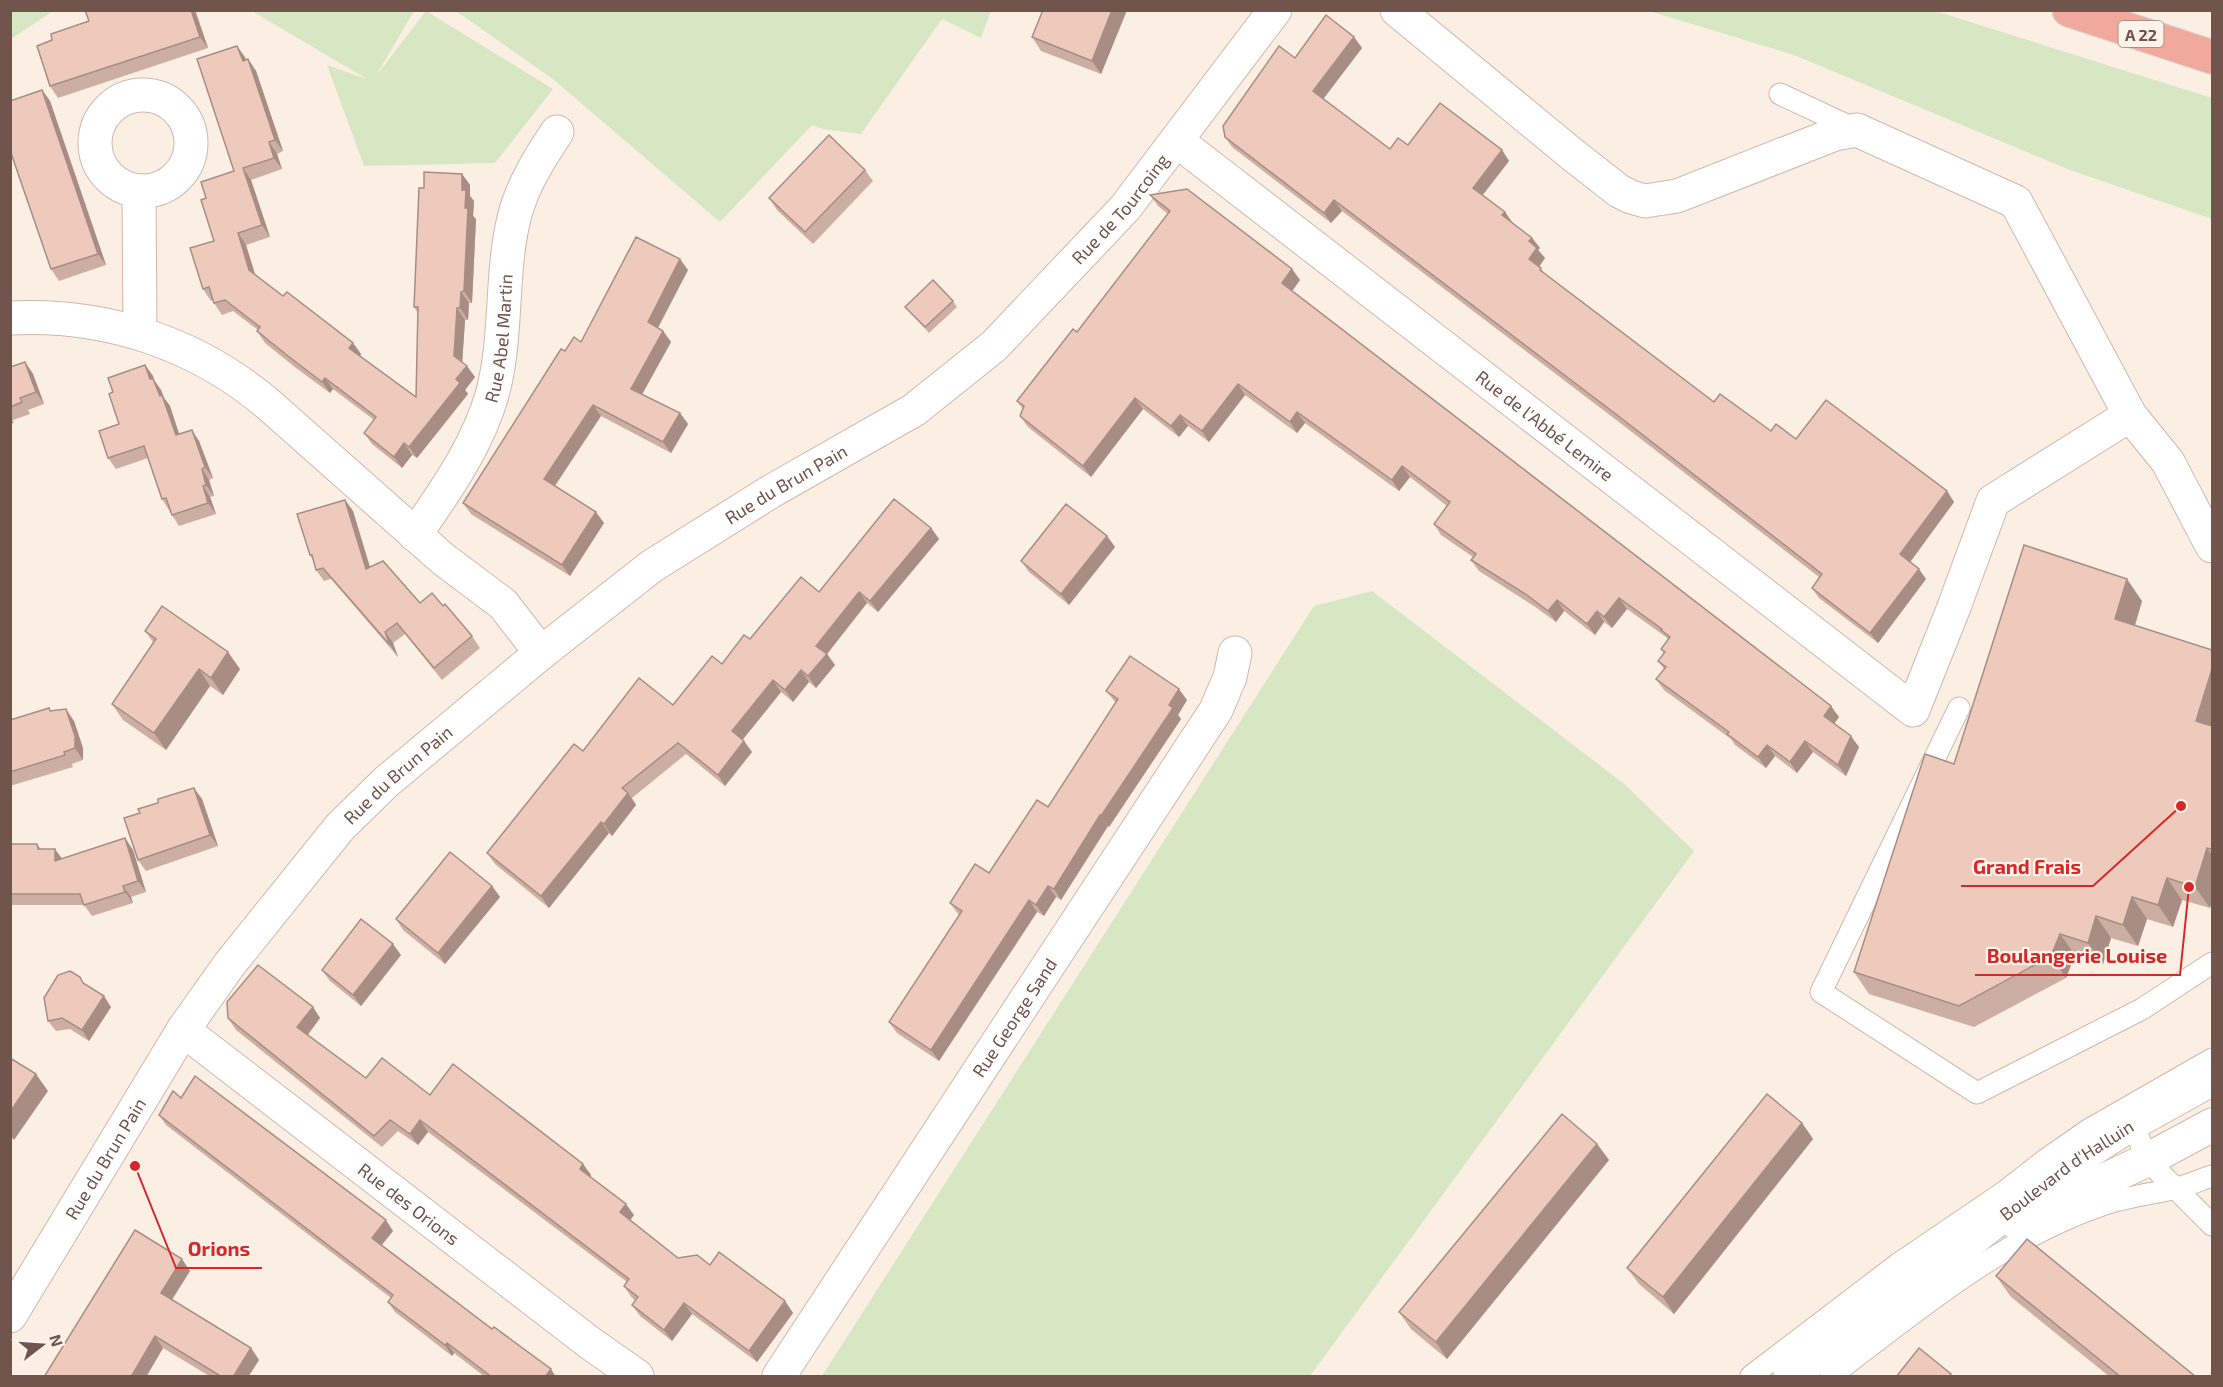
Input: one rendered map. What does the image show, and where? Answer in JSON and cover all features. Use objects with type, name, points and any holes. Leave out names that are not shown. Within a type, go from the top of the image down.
[{"type":"highway","name":"A 22","points":[[2069,10],[2212,57]]},
{"type":"street","name":"Rue de Tourcoing","points":[[943,388],[994,346],[1125,208],[1275,10]]},
{"type":"street","points":[[1397,10],[1573,155],[1619,191],[1631,197],[1645,201],[1677,196],[1835,134],[1857,130],[2016,202],[2130,415],[2169,462],[2212,546]]},
{"type":"street","name":"Rue Abel Martin","points":[[415,535],[467,456],[492,396],[504,326],[514,218],[532,170],[556,132]]},
{"type":"street","name":"Rue de l'Abbé Lemire","points":[[1176,141],[1913,710],[1954,608],[1993,501],[2130,415]]},
{"type":"street","points":[[139,191],[140,333]]},
{"type":"street","points":[[10,318],[86,321],[140,333],[195,356],[245,384],[443,559],[503,604],[541,653]]},
{"type":"street","name":"Rue du Brun Pain","points":[[14,1302],[183,1030],[237,956],[340,827],[386,782],[541,653],[652,566],[770,492],[883,429],[914,410],[943,388]]},
{"type":"street","name":"Rue George Sand","points":[[779,1377],[1216,710],[1230,677],[1235,653]]},
{"type":"street","name":"Rue des Orions","points":[[183,1030],[637,1377]]},
{"type":"street","name":"Boulevard d'Halluin","points":[[1790,1377],[2070,1163],[2133,1123],[2212,1079]]},
{"type":"street","name":"Boulevard d'Halluin","points":[[1929,1273],[2011,1224],[2147,1160],[2212,1125]]},
{"type":"lane","points":[[1780,94],[1857,130]]},
{"type":"lane","points":[[1959,708],[1821,992],[1977,1094],[2142,1009],[2212,963]]},
{"type":"lane","points":[[1751,1377],[1898,1264],[2004,1192],[2088,1130],[2212,1059]]},
{"type":"lane","points":[[2133,1123],[2147,1160],[2212,1226]]},
{"type":"lane","points":[[1832,1377],[1956,1283],[2009,1249],[2067,1219],[2103,1204],[2175,1188],[2212,1176]]},
{"type":"green space","points":[[11,10],[53,10],[53,11],[11,39]]},
{"type":"green space","points":[[252,11],[414,11],[376,76],[426,11],[553,89],[495,163],[364,166],[327,65],[367,79]]},
{"type":"green space","points":[[456,11],[991,11],[981,38],[942,19],[861,134],[823,129],[812,125],[720,222],[554,80]]},
{"type":"green space","points":[[1649,11],[1935,11],[2212,98],[2212,219],[2070,170],[1794,55]]},
{"type":"green space","points":[[1372,591],[1623,783],[1694,851],[1310,1376],[822,1376],[1314,606]]},
{"type":"building","points":[[85,10],[191,10],[200,37],[50,86],[37,46],[52,40],[51,34],[89,21]]},
{"type":"building","points":[[1043,10],[1112,10],[1092,61],[1032,37]]},
{"type":"building","points":[[1326,15],[1354,37],[1313,91],[1390,149],[1398,138],[1408,145],[1440,103],[1502,150],[1473,188],[1505,212],[1502,215],[1532,238],[1529,241],[1537,248],[1529,259],[1541,268],[1540,270],[1714,402],[1720,394],[1771,431],[1776,424],[1796,439],[1826,400],[1947,491],[1900,554],[1919,569],[1870,633],[1812,588],[1822,574],[1621,418],[1334,200],[1324,213],[1225,137],[1223,126],[1279,46],[1295,58]]},
{"type":"building","points":[[237,46],[243,61],[248,59],[275,140],[269,142],[274,158],[243,168],[262,225],[238,233],[249,270],[283,296],[287,292],[353,343],[349,348],[416,397],[418,307],[414,307],[419,188],[424,188],[424,172],[462,174],[462,190],[466,190],[465,208],[468,208],[464,291],[461,292],[460,308],[457,308],[454,356],[467,366],[456,379],[460,383],[409,447],[404,443],[394,457],[364,433],[376,417],[325,378],[322,382],[288,356],[257,331],[260,327],[225,300],[214,303],[209,287],[203,289],[190,248],[214,241],[201,200],[206,198],[201,182],[234,171],[197,59]]},
{"type":"building","points":[[42,90],[98,254],[51,269],[10,150],[10,101]]},
{"type":"building","points":[[829,135],[865,170],[805,232],[769,198]]},
{"type":"building","points":[[1187,189],[1292,269],[1282,283],[1831,706],[1824,716],[1851,736],[1838,765],[1805,741],[1790,762],[1767,745],[1758,757],[1727,734],[1729,732],[1656,679],[1666,667],[1658,661],[1665,652],[1661,649],[1670,637],[1619,598],[1604,617],[1597,611],[1587,624],[1557,600],[1548,611],[1471,560],[1476,554],[1434,524],[1450,502],[1402,466],[1392,480],[1297,412],[1290,422],[1238,384],[1202,431],[1180,415],[1171,426],[1135,398],[1083,466],[1020,416],[1024,406],[1017,401],[1073,329],[1077,332],[1170,211],[1150,195]]},
{"type":"building","points":[[636,237],[680,259],[648,322],[663,331],[631,389],[680,413],[663,442],[593,405],[544,479],[596,512],[562,565],[463,503],[561,349],[565,351],[574,337],[581,342]]},
{"type":"building","points":[[933,280],[953,301],[925,327],[905,307]]},
{"type":"building","points":[[25,362],[36,392],[20,398],[22,402],[10,407],[10,367]]},
{"type":"building","points":[[145,365],[150,379],[153,379],[160,396],[162,395],[176,435],[192,430],[205,467],[202,469],[206,485],[203,486],[208,503],[172,515],[166,498],[162,499],[144,446],[108,458],[99,431],[119,424],[109,394],[113,392],[108,378]]},
{"type":"building","points":[[894,499],[931,528],[870,601],[859,592],[816,646],[827,654],[808,676],[801,670],[785,690],[773,680],[732,731],[744,741],[718,775],[678,743],[622,788],[628,793],[604,824],[601,822],[541,896],[487,853],[574,744],[583,751],[639,678],[673,705],[712,656],[722,664],[744,635],[750,639],[801,577],[819,592]]},
{"type":"building","points":[[345,500],[366,569],[383,561],[420,603],[432,593],[443,606],[445,604],[472,636],[434,668],[397,623],[385,632],[390,645],[323,568],[316,570],[297,514]]},
{"type":"building","points":[[1066,504],[1107,536],[1061,594],[1021,561]]},
{"type":"building","points":[[2024,545],[2127,579],[2115,619],[2212,650],[2212,669],[2196,721],[2212,726],[2212,849],[2207,848],[2195,887],[2167,878],[2158,905],[2132,897],[2123,925],[2096,916],[2088,943],[2060,934],[2051,956],[1959,1006],[1854,972],[1925,754],[1954,764]]},
{"type":"building","points":[[162,606],[228,652],[211,678],[199,669],[154,733],[112,704],[156,639],[145,631]]},
{"type":"building","points":[[1130,656],[1179,689],[1169,705],[1173,708],[1100,815],[1054,889],[1048,886],[1036,905],[1029,900],[931,1050],[889,1022],[962,911],[950,903],[975,864],[989,873],[1037,800],[1048,807],[1118,699],[1106,691]]},
{"type":"building","points":[[49,708],[50,711],[66,709],[75,736],[75,748],[64,752],[65,755],[10,772],[10,720]]},
{"type":"building","points":[[194,788],[210,835],[138,860],[124,818],[140,813],[138,809],[158,803],[158,799]]},
{"type":"building","points":[[125,838],[138,881],[123,886],[125,892],[84,905],[80,894],[10,894],[10,844],[37,844],[38,849],[55,849],[55,861]]},
{"type":"building","points":[[450,852],[492,886],[438,953],[396,919]]},
{"type":"building","points":[[361,919],[393,944],[353,995],[322,970]]},
{"type":"building","points":[[258,965],[313,1007],[297,1027],[366,1078],[382,1058],[430,1095],[453,1064],[583,1164],[580,1169],[626,1204],[620,1212],[678,1258],[697,1255],[710,1265],[719,1252],[785,1301],[749,1351],[684,1303],[664,1330],[632,1305],[638,1297],[624,1286],[629,1279],[420,1120],[410,1134],[390,1120],[374,1136],[228,1018],[227,1002]]},
{"type":"building","points":[[70,971],[80,977],[83,983],[104,996],[82,1030],[62,1018],[48,1021],[44,998],[58,975]]},
{"type":"building","points":[[10,1058],[36,1074],[10,1112]]},
{"type":"building","points":[[195,1076],[386,1220],[372,1238],[492,1329],[494,1327],[551,1369],[545,1377],[492,1377],[388,1302],[393,1295],[159,1115],[173,1091],[181,1098]]},
{"type":"building","points":[[1767,1094],[1802,1123],[1663,1297],[1627,1268]]},
{"type":"building","points":[[1562,1114],[1597,1144],[1436,1342],[1399,1312]]},
{"type":"building","points":[[135,1230],[182,1259],[161,1293],[251,1348],[233,1377],[222,1377],[155,1336],[131,1377],[44,1377]]},
{"type":"building","points":[[2027,1239],[2196,1377],[2121,1377],[1996,1276]]},
{"type":"building","points":[[1919,1348],[1951,1374],[1949,1377],[1896,1377]]},
{"type":"place","name":"Grand Frais","points":[[2181,806]]},
{"type":"place","name":"Boulangerie Louise","points":[[2189,887]]},
{"type":"place","name":"Orions","points":[[135,1166]]}]
